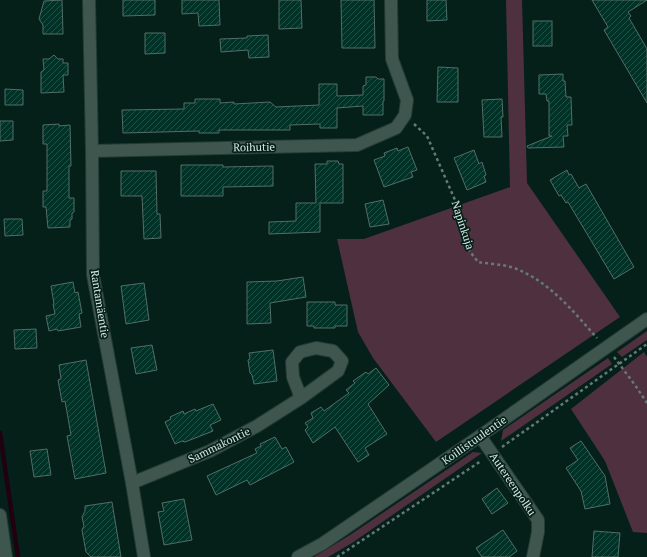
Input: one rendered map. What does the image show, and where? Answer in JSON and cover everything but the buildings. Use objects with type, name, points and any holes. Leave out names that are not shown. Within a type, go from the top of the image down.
[{"type":"street","name":"Rantamäentie","points":[[89,0],[93,275],[132,483],[144,557]]},
{"type":"street","points":[[391,0],[392,59],[407,100],[405,115]]},
{"type":"street","name":"Roihutie","points":[[92,151],[357,145],[396,128],[405,115]]},
{"type":"street","name":"Koillistuulentie","points":[[298,557],[322,544],[647,319]]},
{"type":"street","name":"Sammakontie","points":[[132,483],[210,451],[257,426],[302,398],[338,372],[342,362],[333,351],[316,348],[300,352],[292,362],[293,377],[302,398]]},
{"type":"street","name":"Autereenpolku","points":[[480,436],[538,520],[538,532],[533,557]]},
{"type":"street","points":[[0,516],[6,557]]},
{"type":"path","name":"Napinkuja","points":[[405,115],[427,136],[455,200],[468,249],[478,262],[514,268],[546,284],[574,311],[606,348],[647,403]]},
{"type":"shaded area","points":[[506,0],[522,0],[527,183],[620,317],[436,442],[373,358],[358,332],[337,239],[364,239],[510,187]]},
{"type":"shaded area","points":[[647,331],[647,340],[622,357],[617,352]]},
{"type":"shaded area","points":[[644,352],[647,357],[647,533],[633,532],[605,461],[571,409]]},
{"type":"shaded area","points":[[608,358],[612,364],[501,441],[503,430]]},
{"type":"shaded area","points":[[473,452],[482,453],[352,543],[328,557],[314,557],[350,535]]},
{"type":"waterway","points":[[0,433],[18,557]]}]
